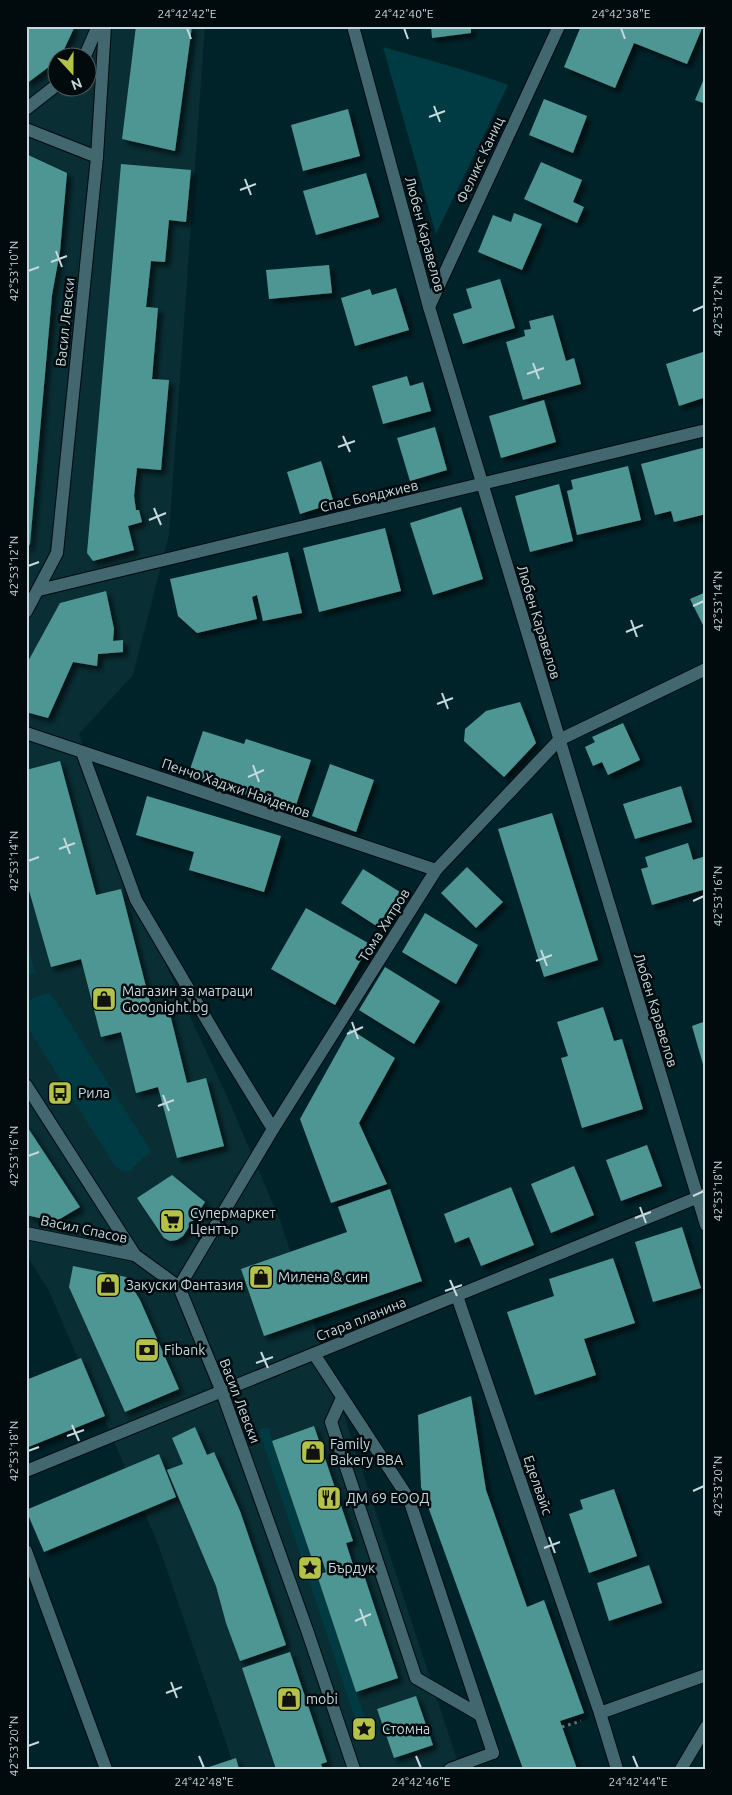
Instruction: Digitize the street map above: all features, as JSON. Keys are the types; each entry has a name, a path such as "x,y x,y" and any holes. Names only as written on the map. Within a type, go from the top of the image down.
{"street":[{"path":"88,48 98,26"},
{"name":"Васил Левски","path":"26,612 58,553 97,157 105,26"},
{"name":"Любен Каравелов","path":"353,26 429,307 559,740 702,1196 706,1224"},
{"name":"Феликс Каниц","path":"429,307 559,26"},
{"path":"26,109 48,92"},
{"path":"26,129 97,157"},
{"name":"Спас Бояджиев","path":"39,590 706,430"},
{"name":"Тома Хитров","path":"178,1287 436,870 559,740 706,669"},
{"name":"Пенчо Хаджи Найденов","path":"26,733 436,870"},
{"path":"82,752 136,900 226,1054 274,1129"},
{"path":"26,1084 135,1255 178,1287"},
{"name":"Стара планина","path":"26,1471 702,1196"},
{"name":"Васил Спасов","path":"26,1233 135,1255"},
{"name":"Васил Левски","path":"178,1287 222,1392 307,1630 354,1769"},
{"name":"Еделвайс","path":"457,1296 600,1713 617,1769"},
{"path":"314,1354 409,1499 493,1753 450,1769"},
{"path":"342,1398 331,1422 416,1678 480,1715"},
{"path":"26,1551 106,1769"},
{"path":"600,1713 706,1675"},
{"path":"681,1769 706,1727"}],"shaded area":[{"path":"26,26 205,26 169,535 133,675 79,734 136,900 226,1094 280,1220 460,1769 235,1769 158,1544 49,1291 26,1254"},
{"path":"383,47 508,85 436,234"},
{"path":"26,937 35,973 26,976"},
{"path":"44,994 50,994 56,1001 151,1151 130,1171 123,1171 115,1166 26,1025 26,1001"},
{"path":"268,1427 372,1739 363,1742 259,1430"}],"building":[{"path":"26,26 75,26 65,48 48,48 48,68 26,84"},
{"path":"136,26 192,26 175,151 122,139"},
{"path":"431,26 471,26 471,33 432,38"},
{"path":"581,26 703,26 687,64 634,43 615,88 564,67"},
{"path":"706,74 706,104 695,100"},
{"path":"544,99 587,116 573,153 529,135"},
{"path":"348,109 360,156 303,171 291,125"},
{"path":"26,154 67,173 60,251 52,295 30,544 26,551"},
{"path":"541,162 582,180 573,202 584,207 577,223 524,199"},
{"path":"121,164 191,170 186,222 169,220 165,262 151,261 146,307 158,308 152,379 169,380 161,470 137,468 134,496 136,510 139,510 142,522 128,526 134,550 93,561 87,553"},
{"path":"366,173 379,217 316,235 303,191"},
{"path":"514,213 542,224 522,270 478,252 493,215 511,222"},
{"path":"329,265 332,293 269,299 266,270"},
{"path":"500,279 515,328 463,344 453,314 472,308 466,289"},
{"path":"396,288 409,330 355,346 341,298 370,289 372,295"},
{"path":"553,315 566,361 574,358 581,384 523,400 506,342 525,336 524,330 531,329 529,321"},
{"path":"706,351 706,397 679,406 666,364"},
{"path":"407,376 410,386 423,382 431,411 383,424 372,386"},
{"path":"544,400 556,442 501,458 489,416"},
{"path":"435,427 447,470 410,481 397,438"},
{"path":"706,447 706,514 674,522 671,511 655,515 641,464"},
{"path":"321,461 334,503 300,514 287,472"},
{"path":"628,466 641,520 577,535 567,491 573,489 571,480"},
{"path":"559,484 573,541 530,552 515,496"},
{"path":"461,507 483,579 433,595 410,523"},
{"path":"385,528 401,591 319,612 303,548"},
{"path":"288,552 302,613 263,621 257,595 252,597 257,619 197,633 178,616 170,579"},
{"path":"106,591 114,629 113,641 123,640 123,652 98,654 97,666 73,662 48,718 26,712 26,665 60,603"},
{"path":"706,592 706,631 690,599"},
{"path":"520,702 536,743 504,777 464,741 465,729 486,711"},
{"path":"623,723 640,760 608,775 602,762 593,766 585,747 595,742 592,737"},
{"path":"203,731 244,744 246,739 311,760 294,811 188,775"},
{"path":"60,761 96,895 121,889 153,1014 169,1010 187,1083 206,1078 224,1146 177,1158 158,1087 136,1093 121,1032 101,1037 81,959 51,967 26,880 26,770"},
{"path":"330,764 374,780 356,832 312,816"},
{"path":"681,786 692,822 635,839 623,804"},
{"path":"147,796 281,836 264,892 189,870 194,852 136,835"},
{"path":"552,813 598,960 544,977 498,829"},
{"path":"688,843 693,860 706,856 706,889 652,905 641,869 648,867 645,857"},
{"path":"467,867 503,902 476,928 441,893"},
{"path":"363,869 400,892 378,927 341,903"},
{"path":"306,908 370,944 335,1005 271,969"},
{"path":"425,913 478,945 456,984 402,952"},
{"path":"385,967 440,1001 414,1044 359,1010"},
{"path":"603,1007 614,1041 622,1039 643,1109 582,1128 561,1058 568,1056 557,1022"},
{"path":"706,1021 706,1071 705,1071 692,1026"},
{"path":"350,1029 395,1058 359,1123 387,1184 331,1203 300,1119"},
{"path":"26,1125 80,1207 58,1220 53,1221 26,1215"},
{"path":"647,1145 662,1186 621,1201 606,1160"},
{"path":"574,1166 594,1215 551,1233 531,1184"},
{"path":"172,1175 205,1202 183,1236 177,1240 170,1241 164,1238 137,1198"},
{"path":"511,1187 534,1245 481,1266 469,1237 455,1243 444,1214"},
{"path":"390,1189 422,1281 264,1336 241,1269 347,1232 338,1207"},
{"path":"682,1227 701,1288 653,1302 635,1242"},
{"path":"613,1258 635,1323 584,1339 596,1375 535,1395 507,1312 554,1296 549,1279"},
{"path":"73,1266 126,1277 140,1300 179,1389 125,1412 69,1287"},
{"path":"81,1358 105,1416 26,1448 26,1380"},
{"path":"471,1396 486,1490 527,1607 544,1600 584,1713 560,1721 577,1769 523,1769 421,1487 418,1415"},
{"path":"314,1426 353,1541 346,1543 353,1565 360,1563 398,1678 356,1692 317,1575 326,1572 321,1556 312,1559 272,1441"},
{"path":"195,1427 207,1455 214,1452 240,1511 286,1645 240,1661 226,1623 216,1586 167,1470 183,1464 172,1438"},
{"path":"159,1454 176,1497 44,1552 26,1510"},
{"path":"614,1489 637,1556 589,1573 569,1514 583,1509 580,1500"},
{"path":"649,1565 662,1603 609,1621 597,1583"},
{"path":"290,1652 327,1762 321,1764 323,1769 276,1769 242,1668"},
{"path":"416,1696 433,1745 394,1758 377,1709"},
{"path":"236,1758 239,1769 206,1769 206,1768"}],"place":[{"name":"Магазин за матраци Goognight.bg","path":"104,999"},
{"name":"Рила","path":"60,1093"},
{"name":"Супермаркет Център","path":"172,1221"},
{"name":"Милена & син","path":"261,1277"},
{"name":"Закуски Фантазия","path":"108,1285"},
{"name":"Fibank","path":"147,1350"},
{"name":"Family Bakery BBA","path":"313,1452"},
{"name":"ДМ 69 ЕООД","path":"329,1498"},
{"name":"Бърдук","path":"310,1568"},
{"name":"mobi","path":"289,1699"},
{"name":"Стомна","path":"364,1729"}]}
